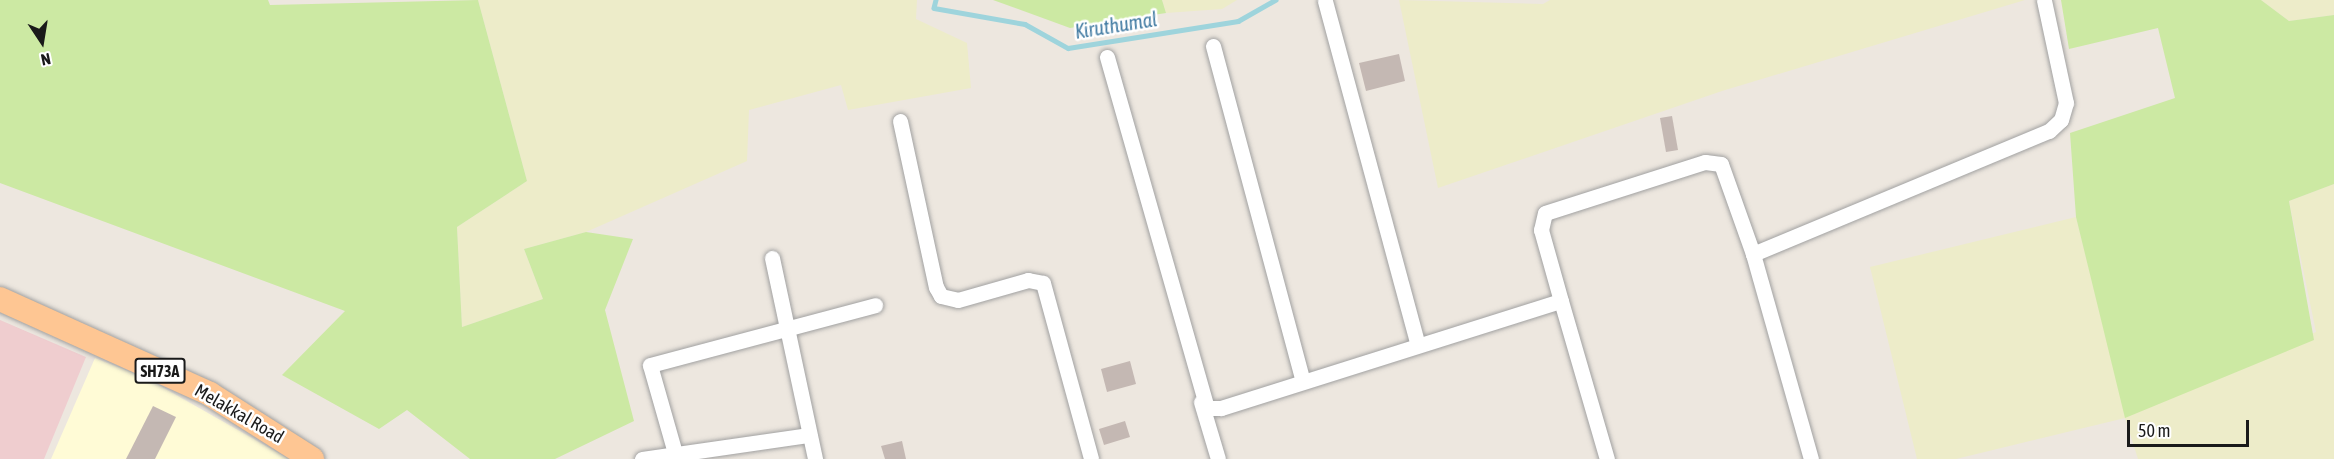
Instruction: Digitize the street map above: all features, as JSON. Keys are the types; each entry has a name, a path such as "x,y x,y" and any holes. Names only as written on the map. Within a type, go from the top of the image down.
{"main road":[{"name":"Melakkal Road","path":"0,299 210,394 312,459"}],"street":[{"path":"1753,254 2049,131 2061,120 2066,103 2044,0"},
{"path":"1325,1 1418,345"},
{"path":"1213,46 1303,381"},
{"path":"1107,57 1218,459"},
{"path":"900,121 936,287 941,296 958,300 1028,280 1043,283 1090,459"},
{"path":"1607,459 1541,230 1545,213 1705,162 1726,170 1753,254 1811,459"},
{"path":"772,258 815,459"},
{"path":"1201,402 1221,408 1561,301"},
{"path":"675,453 650,365 875,305"},
{"path":"642,459 809,435"}],"shaded area":[{"path":"0,320 86,357 44,459 0,459"},
{"path":"95,358 148,379 289,459 51,459"}],"green space":[{"path":"0,0 268,0 270,5 478,0 527,181 457,227 462,327 543,299 524,249 586,232 633,239 605,310 634,421 555,459 470,459 407,410 379,429 282,375 345,311 0,183"},
{"path":"478,0 917,0 916,19 967,43 971,88 848,110 841,85 749,110 747,161 586,232 524,249 543,299 462,327 457,227 527,181"},
{"path":"993,0 1162,0 1166,13 1070,28"},
{"path":"1162,0 1237,0 1222,9 1166,13"},
{"path":"1399,0 1543,4 1550,0 2025,0 1722,91 1438,188"},
{"path":"2061,0 2261,0 2289,21 2334,15 2334,184 2289,201 2314,340 2125,418 2076,217 2070,133 2175,98 2158,28 2069,49"},
{"path":"2261,0 2334,0 2334,15 2289,21"},
{"path":"2334,184 2334,459 2138,459 2125,418 1956,459 1917,459 1870,267 2076,217 2126,417 2316,332 2289,201"}],"building":[{"path":"1399,54 1405,81 1366,91 1359,63"},
{"path":"1672,116 1678,150 1666,152 1660,118"},
{"path":"1130,361 1136,384 1107,392 1101,369"},
{"path":"153,406 176,417 155,459 126,459"},
{"path":"1125,421 1130,437 1104,445 1099,429"},
{"path":"902,441 906,459 885,459 881,446"}],"waterway":[{"name":"Kiruthumal","path":"936,0 934,8 1025,24 1068,48 1238,21 1275,0"}]}
